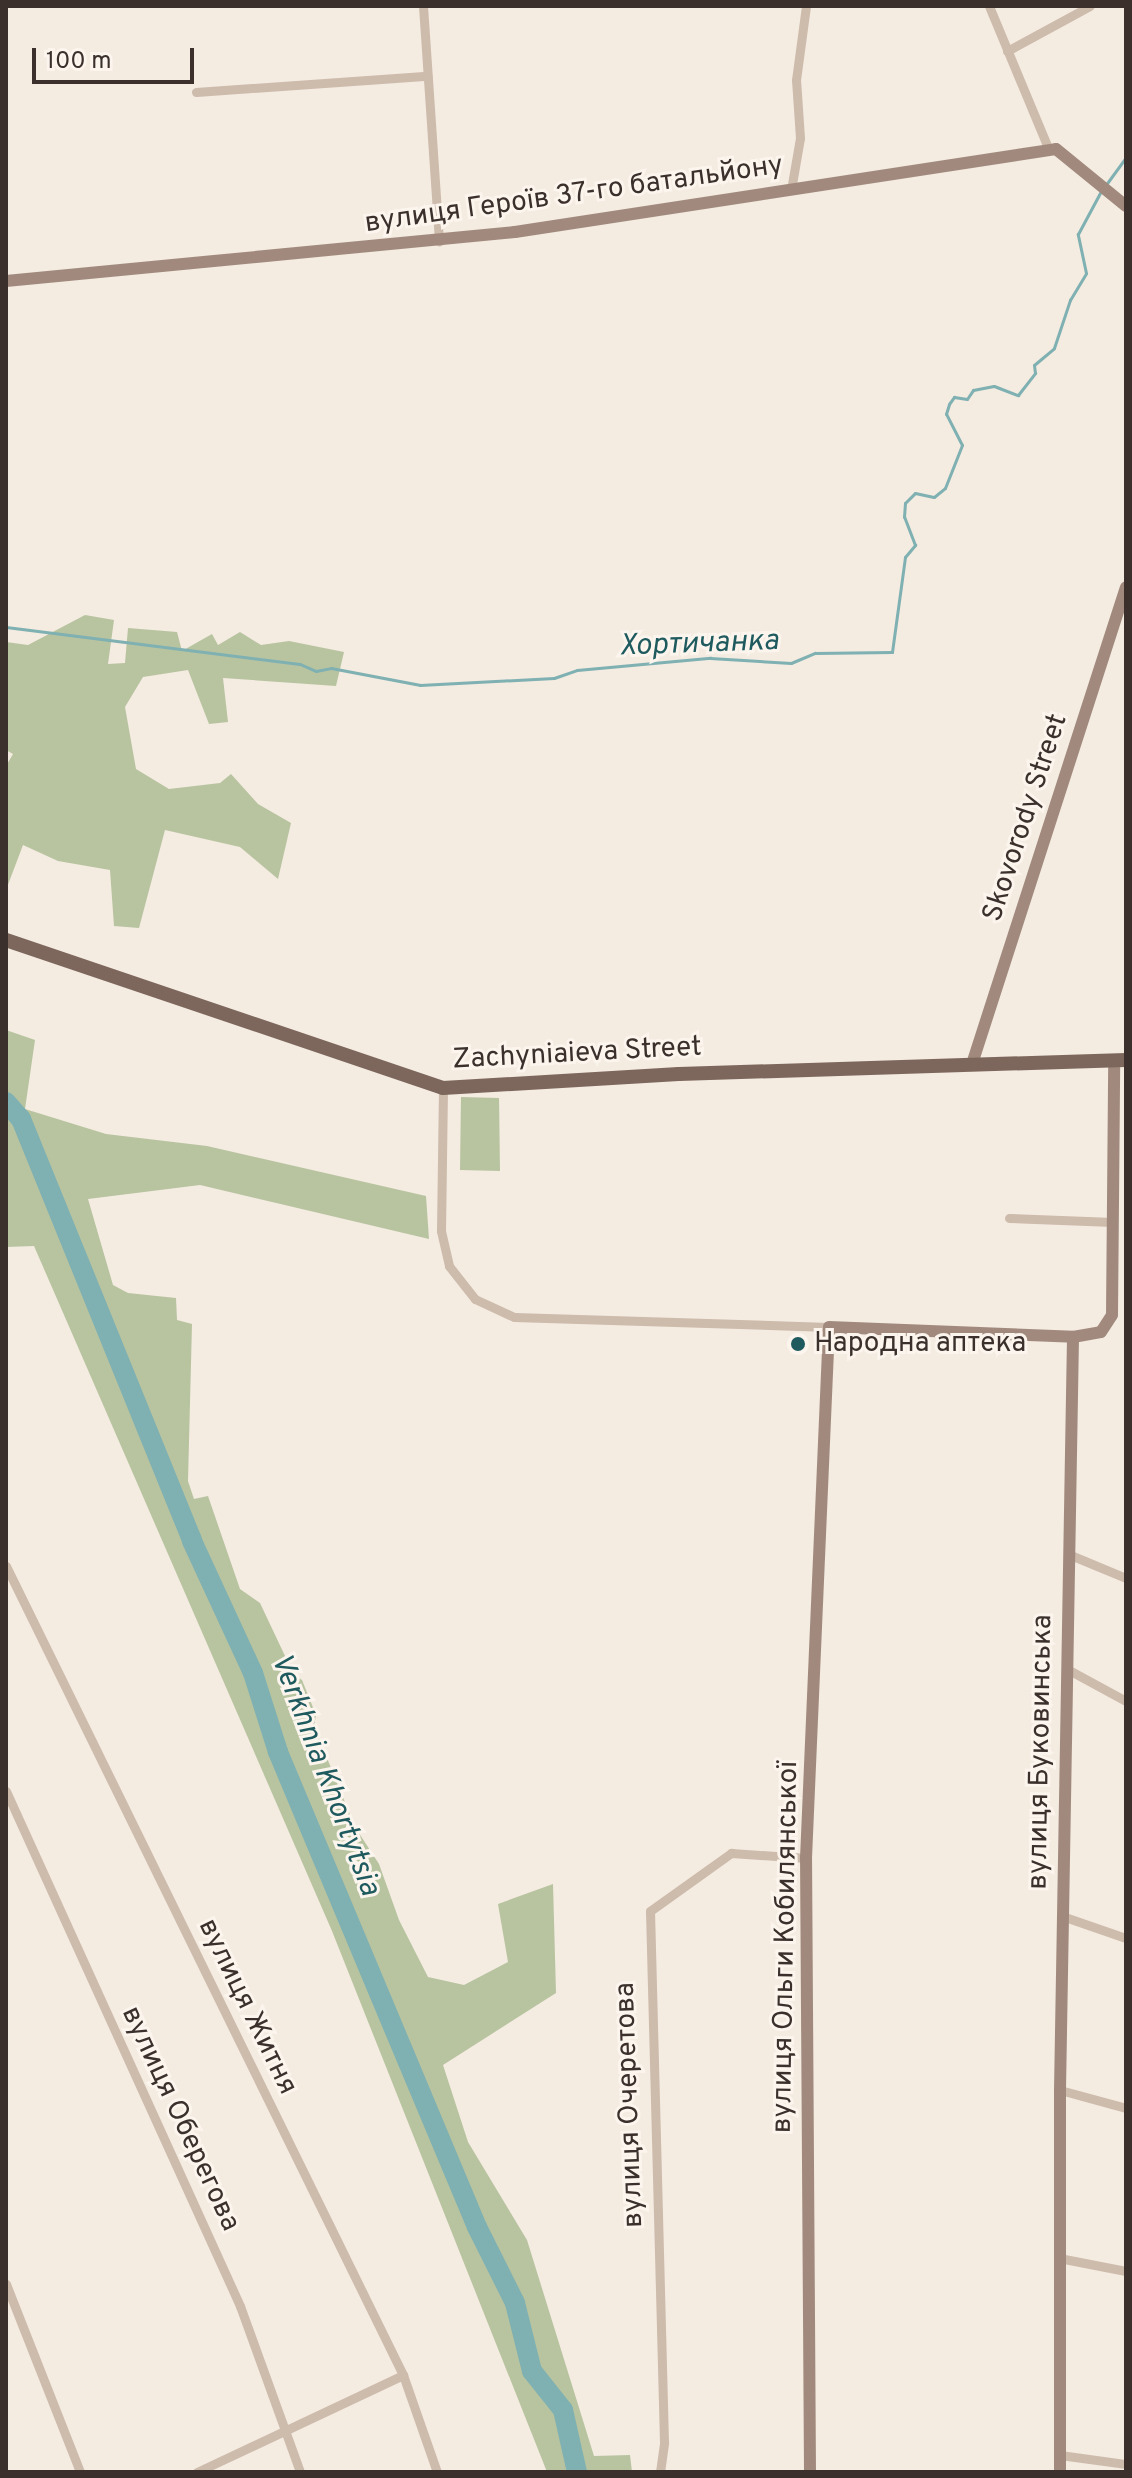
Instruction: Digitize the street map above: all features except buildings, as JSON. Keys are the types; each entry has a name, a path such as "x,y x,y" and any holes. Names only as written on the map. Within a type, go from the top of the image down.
{"main road":[{"name":"Zachyniaieva Street","path":"6,940 443,1088 972,1064 1120,1061"}],"street":[{"path":"423,6 439,241"},
{"path":"791,190 800,138 796,80 806,6"},
{"path":"989,6 1049,150 1063,151 1126,206"},
{"path":"1007,51 1090,6"},
{"path":"196,92 427,76"},
{"name":"вулиця Героїв 37-го батальйону","path":"6,281 439,241 1049,150"},
{"name":"Skovorody Street","path":"972,1064 1126,587"},
{"path":"443,1088 441,1231 449,1266 475,1299 514,1317 1073,1337 1093,1336 1107,1327 1119,1299 1113,1222 1120,1061"},
{"path":"1009,1218 1113,1222"},
{"name":"вулиця Ольги Кобилянської","path":"810,2472 806,1858 829,1327"},
{"name":"вулиця Буковинська","path":"1060,2472 1060,2090 1073,1337"},
{"path":"1068,1554 1126,1578"},
{"name":"вулиця Житня","path":"6,1566 403,2375 437,2472"},
{"path":"1067,1669 1126,1701"},
{"name":"вулиця Оберегова","path":"6,1791 228,2277 300,2472"},
{"name":"вулиця Очеретова","path":"660,2472 664,2442 650,1911 731,1853 806,1858"},
{"path":"1062,1916 1126,1938"},
{"path":"1060,2090 1126,2108"},
{"path":"1059,2258 1126,2271"},
{"path":"6,2284 80,2472"},
{"path":"197,2472 403,2375"},
{"path":"1060,2455 1126,2464"}],"green space":[{"path":"85,615 114,620 108,664 125,663 128,628 177,632 182,651 212,634 218,645 240,632 261,645 289,641 344,652 336,686 223,678 228,722 209,724 188,670 143,677 125,707 136,769 169,789 220,783 231,774 258,804 291,823 278,879 240,847 165,830 139,928 114,926 110,870 58,861 23,845 6,890 6,766 13,754 6,750 6,642 28,645"},
{"path":"6,1030 35,1040 25,1109 106,1134 207,1146 426,1196 429,1239 200,1185 88,1199 113,1285 128,1293 176,1298 177,1320 192,1324 188,1481 194,1499 208,1496 240,1589 260,1603 294,1675 302,1680 316,1715 314,1726 355,1827 379,1864 399,1920 428,1977 464,1985 508,1962 498,1904 553,1884 556,1993 443,2065 468,2142 527,2240 594,2456 630,2455 632,2472 547,2472 332,1931 34,1246 6,1247"},
{"path":"461,1097 499,1098 500,1171 460,1170"}],"waterway":[{"name":"Хортичанка","path":"1105,186 1126,157"},
{"name":"Хортичанка","path":"6,627 300,664 316,671 331,668 420,685 554,678 577,670 710,658 791,663 815,653 892,652 905,557 915,545 904,517 905,503 915,493 934,497 945,488 962,445 946,414 949,404 954,397 967,399 973,390 994,386 1018,395 1035,373 1034,365 1054,348 1070,300 1086,273 1078,234 1100,193"},
{"name":"Verkhnia Khortytsia","path":"6,1102 21,1119 192,1541 253,1673 278,1752 477,2227 515,2303 532,2371 563,2410 577,2472"}],"place":[{"name":"Народна аптека","path":"798,1344"}]}
